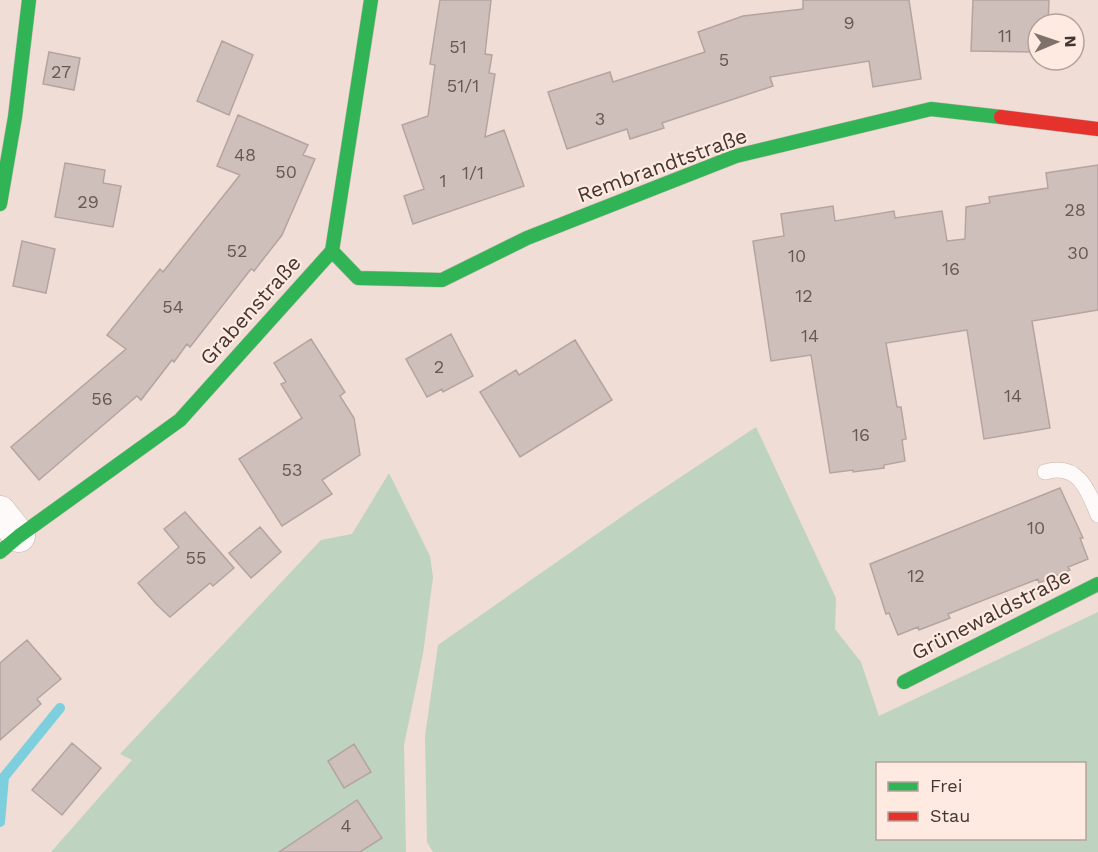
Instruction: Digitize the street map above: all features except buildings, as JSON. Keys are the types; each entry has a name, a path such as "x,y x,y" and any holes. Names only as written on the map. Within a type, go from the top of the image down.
{"street":[{"path":"0,204 15,117 29,0"},
{"name":"Grabenstraße","path":"10,544 180,420 332,250 371,0"},
{"name":"Rembrandtstraße","path":"332,250 358,278 442,280 527,238 735,156 931,109 1098,129"},
{"path":"0,512 10,544"},
{"name":"Grünewaldstraße","path":"904,682 1098,584"}],"lane":[{"path":"1045,472 1054,470 1069,472 1078,478 1088,492 1098,515"}],"green space":[{"path":"756,427 836,598 835,629 861,662 879,716 1098,612 1098,852 433,852 427,842 425,736 438,645 637,506"},
{"path":"389,473 430,556 433,577 423,654 404,745 406,852 51,852 132,760 120,754 321,540 352,534"}],"waterway":[{"path":"0,822 4,777 60,708"}],"traffic: fast":[{"path":"0,204 15,117 29,0"},
{"path":"0,552 180,420 332,251 371,0"},
{"path":"332,251 358,278 442,280 527,238 736,156 931,109 1001,117"},
{"path":"904,682 1098,584"}],"traffic: jam":[{"path":"1001,117 1098,129"}]}
